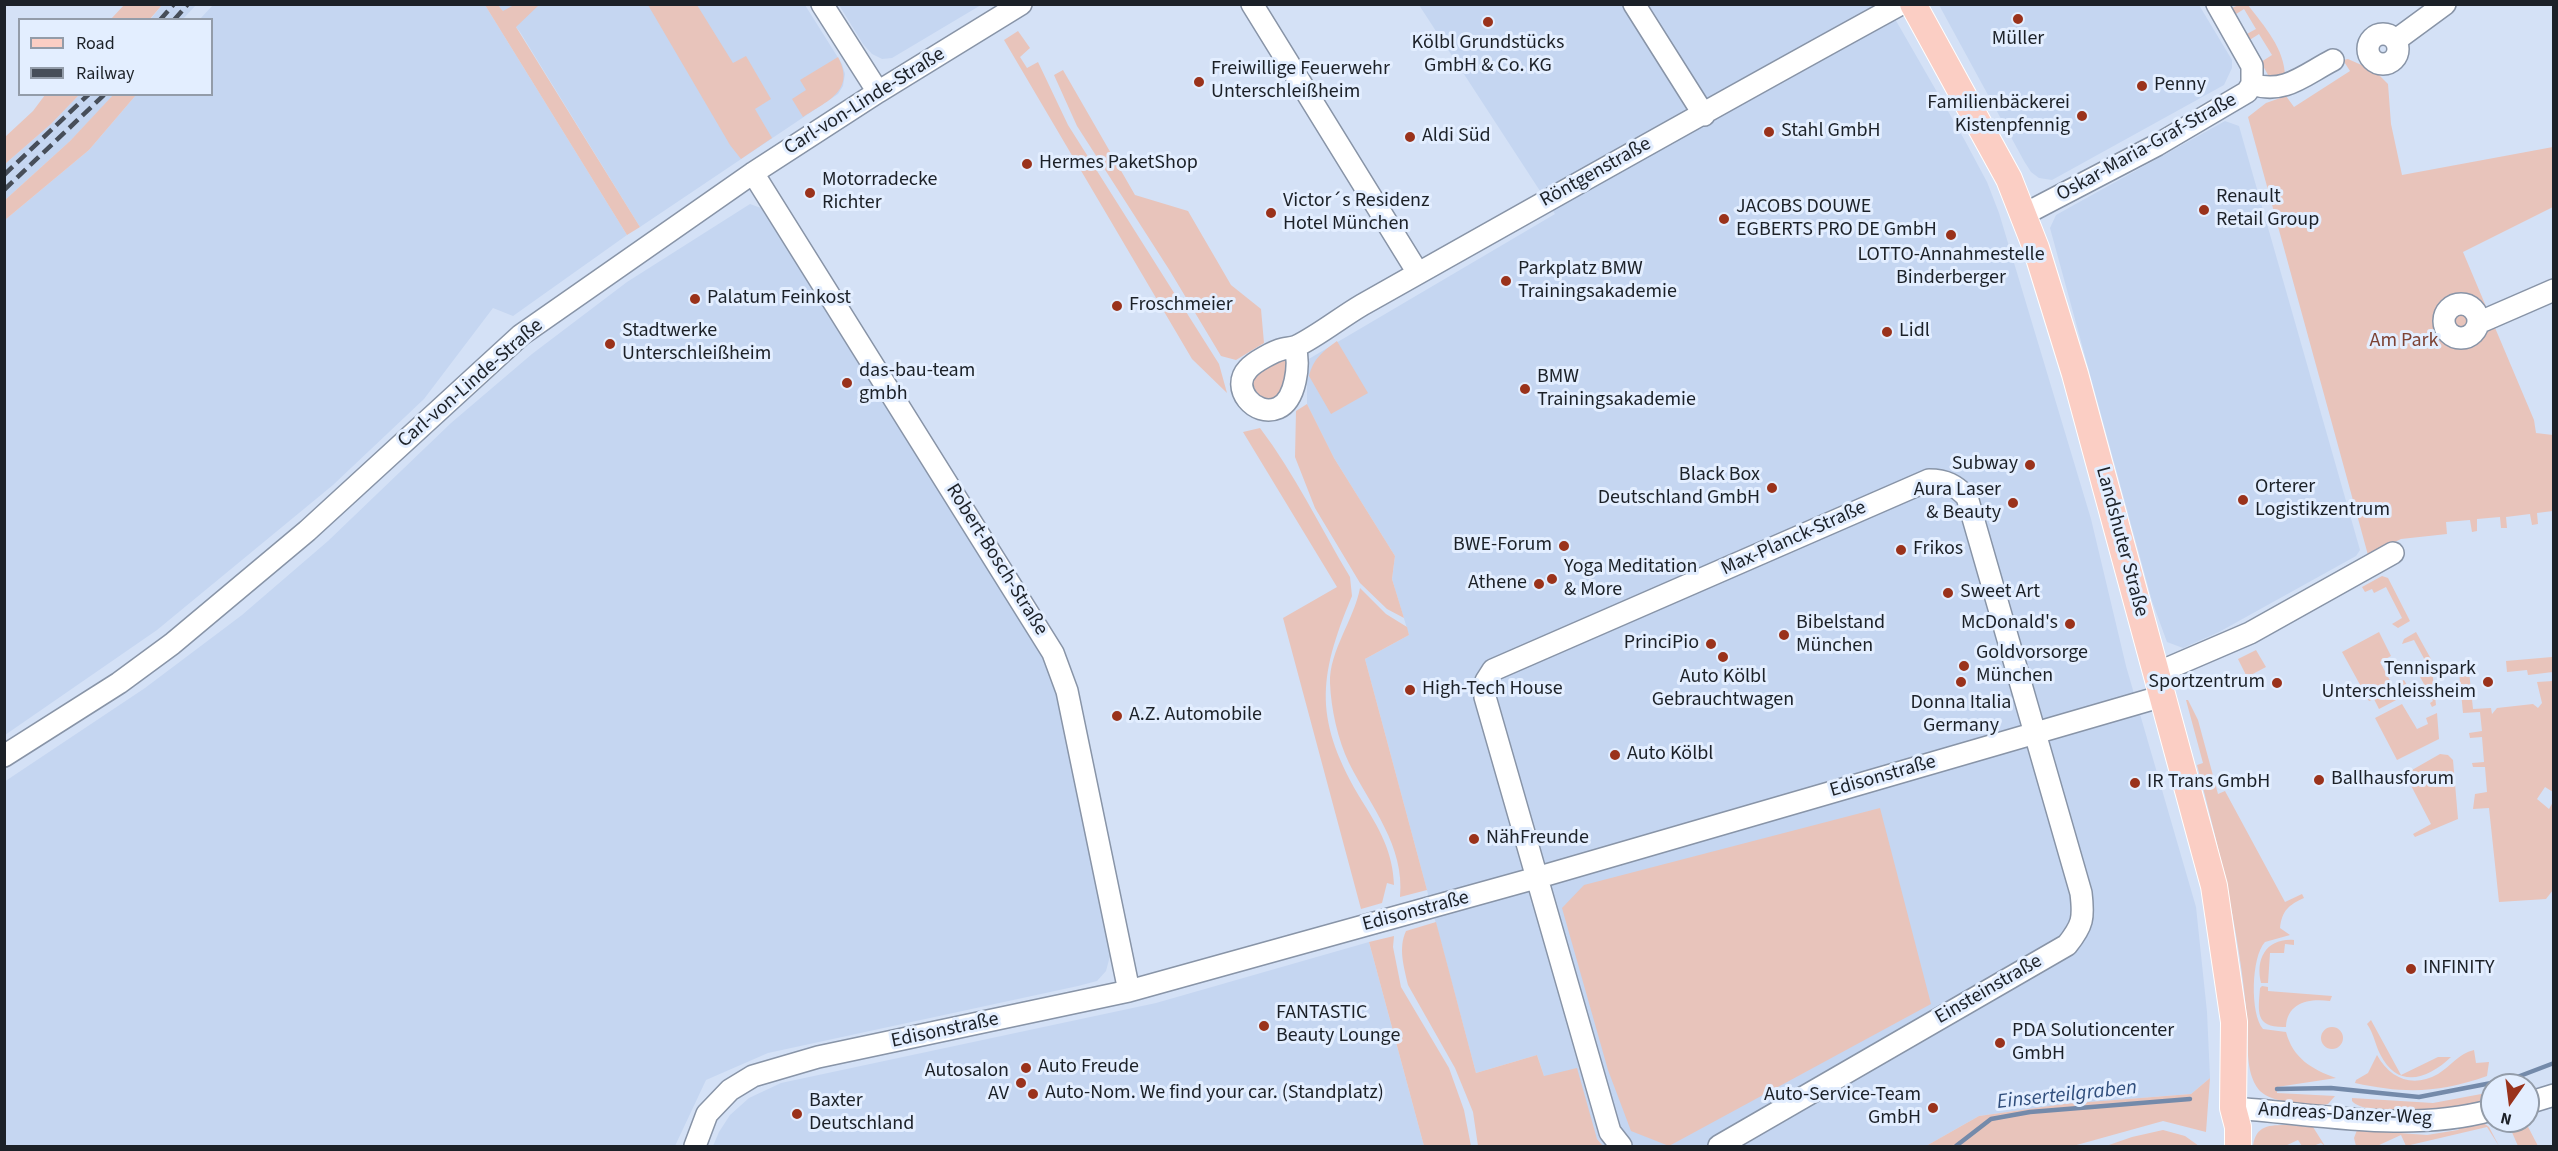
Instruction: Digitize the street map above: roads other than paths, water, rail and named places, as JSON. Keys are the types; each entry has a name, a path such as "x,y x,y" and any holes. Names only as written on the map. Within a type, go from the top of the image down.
{"main road":[{"name":"Landshuter Straße","path":"1913,4 1986,135 2023,215 2075,374 2203,840 2225,947 2234,1022 2233,1108 2238,1127 2238,1146"},
{"name":"Landshuter Straße","path":"2221,1146 2233,1108"}],"street":[{"path":"822,4 878,92"},
{"name":"Carl-von-Linde-Straße","path":"4,756 119,683 172,644 307,531 521,335 753,173 878,92 1021,4"},
{"path":"1252,4 1418,273"},
{"path":"1634,4 1704,115"},
{"name":"Röntgenstraße","path":"1295,347 1344,315 1418,273 1901,4"},
{"name":"Oskar-Maria-Graf-Straße","path":"2023,215 2234,102 2247,92 2252,84 2252,66 2217,4"},
{"path":"2396,40 2442,5"},
{"path":"2252,84 2266,89 2282,88 2333,60"},
{"name":"Robert-Bosch-Straße","path":"753,173 1053,653 1067,691 1129,991"},
{"path":"2478,323 2553,290"},
{"name":"Max-Planck-Straße","path":"1536,878 1485,697 1486,681 1494,670 1929,480 1942,480 1957,486 1966,497 2035,735"},
{"name":"Edisonstraße","path":"695,1146 706,1114 730,1090 753,1076 818,1057 1129,991 1536,878 2035,735 2160,685 2393,553"},
{"name":"Einsteinstraße","path":"1719,1146 2067,945 2081,927 2083,910 2081,893 2035,735"},
{"path":"1536,878 1610,1132 1622,1146"},
{"name":"Andreas-Danzer-Weg","path":"2233,1108 2405,1120 2444,1120 2480,1112"}],"waterway":[{"name":"Einserteilgraben","path":"2277,1089 2331,1088 2419,1097 2512,1079 2554,1063"},
{"name":"Einserteilgraben","path":"1956,1146 1991,1119 2030,1112 2190,1099"}],"railway":[{"path":"162,18 174,4"},
{"path":"176,18 188,4"},
{"path":"4,175 87,96"},
{"path":"4,190 103,96"}],"place":[{"name":"Müller","path":"2018,19"},
{"name":"Kölbl Grundstücks GmbH & Co. KG","path":"1488,22"},
{"name":"Freiwillige Feuerwehr Unterschleißheim","path":"1199,82"},
{"name":"Penny","path":"2142,86"},
{"name":"Familienbäckerei Kistenpfennig","path":"2082,116"},
{"name":"Stahl GmbH","path":"1769,132"},
{"name":"Aldi Süd","path":"1410,137"},
{"name":"Hermes PaketShop","path":"1027,164"},
{"name":"Motorradecke Richter","path":"810,193"},
{"name":"Renault Retail Group","path":"2204,210"},
{"name":"Victor´s Residenz Hotel München","path":"1271,213"},
{"name":"JACOBS DOUWE EGBERTS PRO DE GmbH","path":"1724,219"},
{"name":"LOTTO-Annahmestelle Binderberger","path":"1951,235"},
{"name":"Parkplatz BMW Trainingsakademie","path":"1506,281"},
{"name":"Palatum Feinkost","path":"695,299"},
{"name":"Froschmeier","path":"1117,306"},
{"name":"Lidl","path":"1887,332"},
{"name":"Stadtwerke Unterschleißheim","path":"610,344"},
{"name":"das-bau-team gmbh","path":"847,383"},
{"name":"BMW Trainingsakademie","path":"1525,389"},
{"name":"Subway","path":"2030,465"},
{"name":"Black Box Deutschland GmbH","path":"1772,488"},
{"name":"Orterer Logistikzentrum","path":"2243,500"},
{"name":"Aura Laser & Beauty","path":"2013,503"},
{"name":"BWE-Forum","path":"1564,546"},
{"name":"Frikos","path":"1901,550"},
{"name":"Yoga Meditation & More","path":"1552,579"},
{"name":"Athene","path":"1539,584"},
{"name":"Sweet Art","path":"1948,593"},
{"name":"McDonald's","path":"2070,624"},
{"name":"Bibelstand München","path":"1784,635"},
{"name":"PrinciPio","path":"1711,644"},
{"name":"Auto Kölbl Gebrauchtwagen","path":"1723,657"},
{"name":"Goldvorsorge München","path":"1964,666"},
{"name":"Donna Italia Germany","path":"1961,682"},
{"name":"Tennispark Unterschleissheim","path":"2488,682"},
{"name":"Sportzentrum","path":"2277,683"},
{"name":"High-Tech House","path":"1410,690"},
{"name":"A.Z. Automobile","path":"1117,716"},
{"name":"Auto Kölbl","path":"1615,755"},
{"name":"Ballhausforum","path":"2319,780"},
{"name":"IR Trans GmbH","path":"2135,783"},
{"name":"NähFreunde","path":"1474,839"},
{"name":"INFINITY","path":"2411,969"},
{"name":"FANTASTIC Beauty Lounge","path":"1264,1026"},
{"name":"PDA Solutioncenter GmbH","path":"2000,1043"},
{"name":"Auto Freude","path":"1026,1068"},
{"name":"Autosalon AV","path":"1021,1083"},
{"name":"Auto-Nom. We find your car. (Standplatz)","path":"1033,1094"},
{"name":"Auto-Service-Team GmbH","path":"1933,1108"},
{"name":"Baxter Deutschland","path":"797,1114"}],"park label":[{"name":"Am Park","path":"2404,342"}]}
